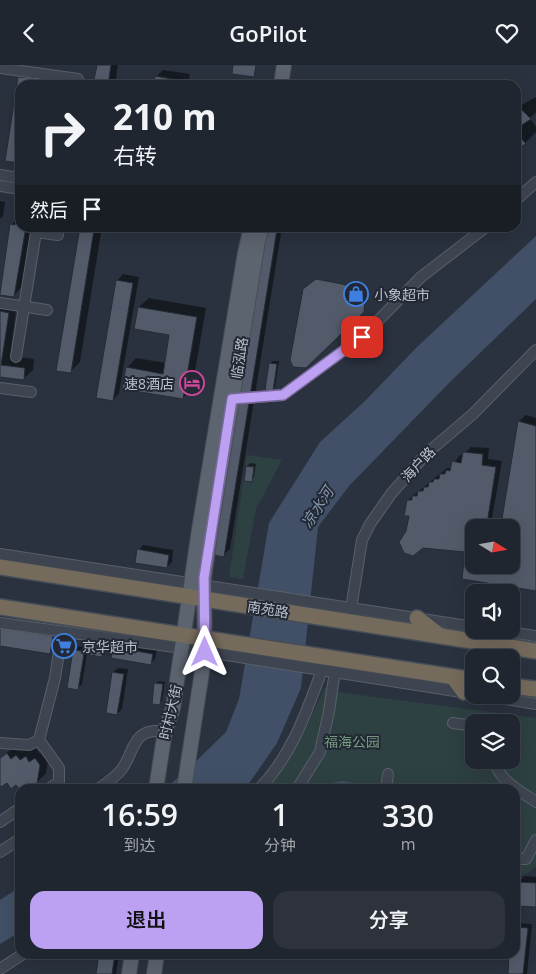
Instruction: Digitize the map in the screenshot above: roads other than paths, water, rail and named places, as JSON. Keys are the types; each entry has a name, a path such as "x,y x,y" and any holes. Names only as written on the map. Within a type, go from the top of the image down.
{"highway":[{"name":"南苑路","path":"0,567 198,591 320,611 365,625 536,651"},
{"path":"0,607 184,642 311,662 413,671 465,679"},
{"path":"365,625 377,612"},
{"path":"417,618 441,636"},
{"path":"399,682 413,671"},
{"path":"453,677 465,689"},
{"path":"520,686 536,689"}],"main road":[{"path":"282,80 284,65"},
{"path":"290,80 292,65"},
{"name":"临泓路","path":"184,642 198,591 245,253 250,232"},
{"name":"临泓路","path":"204,645 198,591 204,578 261,232"},
{"name":"时村大街","path":"157,784 165,731 172,708 184,642"},
{"name":"时村大街","path":"185,784 204,645"},
{"path":"129,974 131,959"},
{"path":"154,974 157,959"}],"street":[{"path":"0,68 78,79"},
{"path":"0,175 15,177"},
{"path":"521,195 536,181"},
{"path":"0,186 15,188"},
{"path":"16,357 36,232 58,235"},
{"path":"232,399 283,395 362,337 422,277 480,232"},
{"path":"0,303 47,310"},
{"name":"海户路","path":"352,609 362,540 370,524 391,494 426,454 473,414 536,350"},
{"path":"0,388 31,393"},
{"path":"0,553 198,591"},
{"path":"320,611 352,609 465,626"},
{"path":"0,623 62,632 184,642"},
{"path":"0,743 29,745 39,740 55,678 62,632"},
{"path":"520,634 536,636"},
{"path":"311,662 322,670 465,692"},
{"path":"264,784 290,748 322,670"},
{"path":"300,784 320,752 335,671"},
{"path":"520,701 536,703"},
{"path":"453,723 465,725"},
{"path":"105,784 121,770 140,735 155,730 165,731"},
{"path":"39,740 60,768 59,782 56,784"},
{"path":"496,769 501,776 512,784"},
{"path":"387,784 388,774"},
{"path":"520,790 536,802"},
{"path":"0,822 15,812"},
{"path":"520,859 526,859 536,840"},
{"path":"1,850 15,842"},
{"path":"0,969 15,959"}],"water":[{"name":"凉水河","path":"536,236 536,299 450,382 349,486 318,527 301,688 277,743 248,784 170,784 226,732 239,699 269,523 320,442 365,401 417,347"},
{"path":"342,781 356,784 327,784"},
{"path":"15,890 15,935 0,944 0,900"}],"place":[{"name":"小象超市","path":"356,294"},
{"name":"速8酒店","path":"192,383"},
{"name":"京华超市","path":"64,646"}],"park label":[{"name":"福海公园","path":"352,741"}]}
